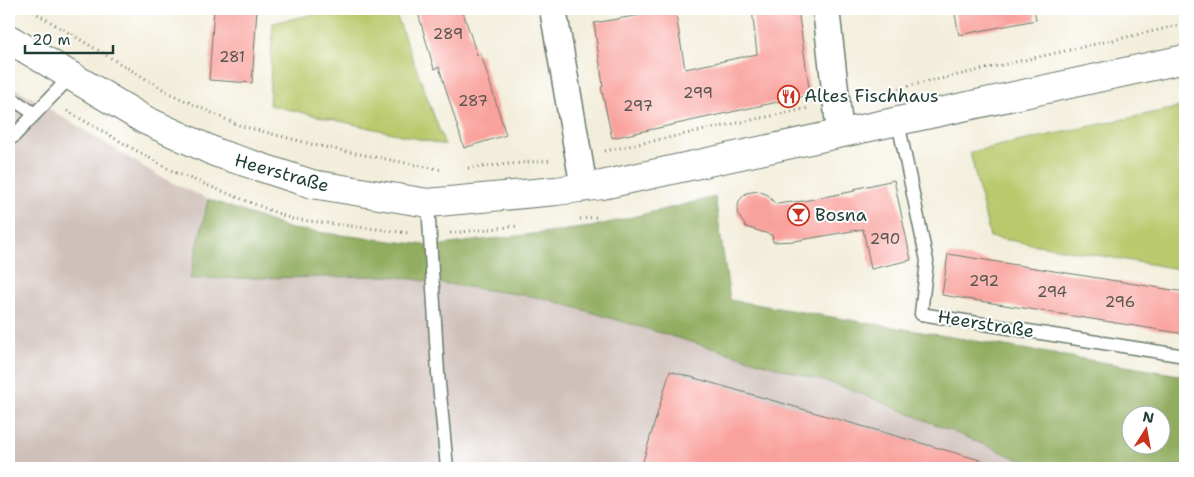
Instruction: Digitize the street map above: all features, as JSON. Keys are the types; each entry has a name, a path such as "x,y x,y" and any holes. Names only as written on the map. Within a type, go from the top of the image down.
{"street":[{"path":"553,9 584,188"},
{"path":"826,9 840,134"},
{"name":"Heerstraße","path":"9,39 145,120 217,153 312,184 428,203 584,188 898,122 1185,58"}],"lane":[{"path":"9,135 13,138 70,76"},
{"path":"14,100 35,114"},
{"name":"Heerstraße","path":"898,122 927,260 921,314 1185,356"},
{"path":"428,203 438,373 447,468"}],"path":[{"path":"29,9 170,94 238,124 319,146 439,171 449,170"},
{"path":"467,168 579,157 837,102 1185,24"}],"shaded area":[{"path":"9,84 162,178 208,199 191,279 391,276 543,298 850,389 1040,468 9,468"}],"green space":[{"path":"339,9 394,9 445,145 269,105 273,23"},
{"path":"1185,106 1185,270 990,237 970,152"},
{"path":"715,197 730,300 1185,376 1185,468 1040,468 850,389 543,298 391,276 190,279 208,199 291,229 433,246 591,227"}],"building":[{"path":"214,9 257,9 252,83 209,80"},
{"path":"417,9 462,9 477,55 481,54 506,135 464,148 439,67 434,69"},
{"path":"675,9 685,69 757,54 752,9 798,9 810,95 612,138 601,87 603,86 594,23"},
{"path":"954,9 1034,9 1036,20 959,35"},
{"path":"894,180 911,260 871,269 863,229 795,241 773,242 772,235 746,227 737,213 739,201 746,193 758,191 768,195 775,204 803,201 855,191 854,189"},
{"path":"948,254 1185,292 1185,334 942,295"},
{"path":"670,371 987,462 986,468 641,468"}],"place":[{"name":"Altes Fischhaus","path":"788,96"},
{"name":"Bosna","path":"799,215"}]}
